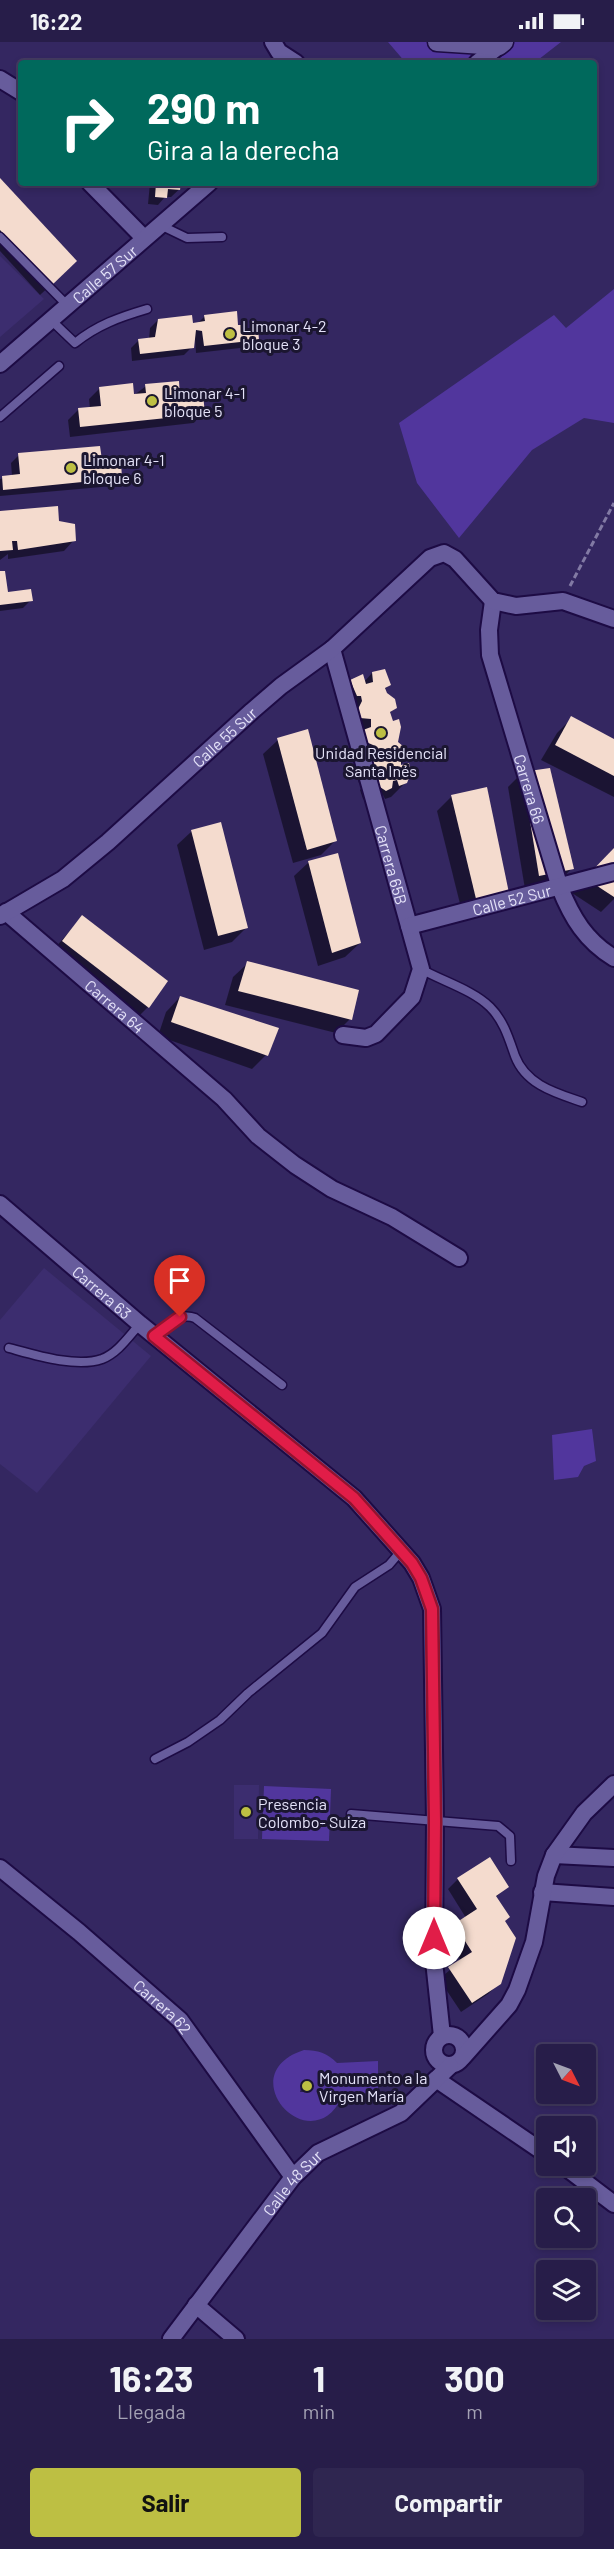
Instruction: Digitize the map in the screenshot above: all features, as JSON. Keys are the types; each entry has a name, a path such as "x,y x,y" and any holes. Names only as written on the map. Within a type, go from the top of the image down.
{"street":[{"path":"273,42 279,52 291,60"},
{"path":"437,42 502,44"},
{"path":"481,60 502,44"},
{"path":"0,79 18,91"},
{"path":"93,186 144,238"},
{"name":"Calle 57 Sur","path":"0,364 204,186"},
{"name":"Calle 55 Sur","path":"3,914 63,879 108,842 252,711 332,649 430,558 444,553 455,559 493,601"},
{"path":"493,601 516,606 563,601 614,619"},
{"name":"Carrera 66","path":"493,601 489,630 490,655 560,888 571,915 587,938 614,958"},
{"name":"Carrera 65B","path":"332,649 421,969"},
{"name":"Calle 52 Sur","path":"409,926 614,872"},
{"name":"Carrera 64","path":"3,914 224,1100 258,1136 295,1165 332,1189 392,1217 459,1258"},
{"path":"343,1035 366,1038 376,1034 412,997 421,969"},
{"name":"Carrera 63","path":"0,1204 154,1336 354,1498 401,1551 421,1578 432,1609 434,1961 442,2036"},
{"name":"Calle 48 Sur","path":"171,2339 293,2178 318,2153 401,2113 456,2062 509,2004 517,1989 534,1942 542,1892 554,1855 584,1813 614,1784"},
{"path":"554,1855 614,1858"},
{"name":"Carrera 62","path":"0,1868 79,1932 180,2020 293,2178"},
{"path":"542,1892 614,1897"},
{"path":"450,2034 463,2042 465,2050 456,2062 439,2063 434,2054 435,2043 442,2036 450,2034"},
{"path":"436,2079 536,2147"},
{"path":"577,2176 614,2204"},
{"path":"196,2305 236,2339"}],"lane":[{"path":"159,225 188,238 222,237"},
{"path":"0,237 68,306"},
{"path":"52,321 75,343 109,321 147,309"},
{"path":"1,414 59,366"},
{"path":"421,969 488,1005 499,1017 525,1073 538,1084 582,1102"},
{"path":"154,1336 180,1317 195,1318 282,1385"},
{"path":"9,1348 48,1358 84,1361 103,1359 118,1348 140,1324"},
{"path":"155,1759 189,1742 220,1720 248,1693 322,1632 355,1587 389,1565 401,1551"},
{"path":"351,1814 498,1826 510,1836 511,1861"}],"path":[{"path":"563,601 614,503"}],"shaded area":[{"path":"388,42 561,42 538,60 403,60"},
{"path":"0,256 44,299 0,337"},
{"path":"614,289 614,423 584,418 532,450 459,538 417,483 399,423 554,315 566,328"},
{"path":"44,1268 151,1356 37,1493 0,1464 0,1320"},
{"path":"592,1429 596,1461 584,1466 578,1477 554,1480 552,1435"},
{"name":"Presencia Colombo- Suiza","path":"234,1785 259,1785 258,1839 234,1839"},
{"path":"264,1786 331,1789 329,1841 262,1839"},
{"path":"304,2050 322,2053 337,2063 378,2061 378,2091 342,2097 328,2115 312,2121 297,2117 283,2107 275,2093 274,2077 283,2062"}],"building":[{"path":"0,178 77,261 51,286 0,230"},
{"path":"156,186 181,186 180,190 168,189 167,198 155,197"},
{"name":"Limonar 4-2 bloque 3","path":"237,311 238,325 244,325 245,329 258,328 259,340 204,346 202,331 196,330 194,348 140,354 138,339 155,337 158,319 192,315 193,323 205,321 204,315"},
{"name":"Limonar 4-1 bloque 5","path":"179,381 180,397 203,394 205,414 80,427 78,408 101,406 99,387 133,383 134,394 146,393 145,384"},
{"name":"Limonar 4-1 bloque 6","path":"100,446 102,460 108,460 108,463 121,462 122,478 3,490 2,476 20,474 18,453"},
{"path":"58,506 59,521 75,524 76,541 18,550 17,541 12,541 13,550 0,551 0,511"},
{"path":"0,571 5,571 8,592 31,589 33,601 0,605"},
{"name":"Unidad Residencial Santa Inés","path":"385,669 391,685 385,688 387,693 395,699 397,708 390,712 393,721 399,719 401,727 398,742 404,747 408,759 401,761 401,765 409,763 411,773 407,783 399,786 397,780 393,781 392,788 386,791 377,785 374,774 381,771 379,767 373,770 370,763 375,752 373,745 366,742 363,730 371,727 371,719 360,718 357,711 362,701 361,696 357,696 350,680 363,674 366,684 373,682 372,672"},
{"path":"571,716 614,739 614,776 555,745"},
{"path":"308,729 337,841 307,850 277,738"},
{"path":"550,768 574,869 539,876 522,772"},
{"path":"487,787 509,893 477,903 451,795"},
{"path":"221,822 248,928 218,936 191,830"},
{"path":"614,848 614,897 585,878"},
{"path":"338,853 361,943 332,953 308,861"},
{"path":"82,915 168,981 149,1008 62,941"},
{"path":"247,961 359,990 352,1020 238,991"},
{"path":"180,996 279,1028 268,1056 171,1022"},
{"path":"490,1857 509,1887 496,1896 510,1917 505,1921 516,1938 501,1984 472,2003 448,1967 472,1952 454,1924 477,1909 457,1878"},
{"name":"Monumento a la Virgen María","path":"302,2082 312,2082 312,2091 302,2091"}],"place":[{"name":"Limonar 4-2 bloque 3","path":"230,334"},
{"name":"Limonar 4-1 bloque 5","path":"152,401"},
{"name":"Limonar 4-1 bloque 6","path":"71,468"},
{"name":"Unidad Residencial Santa Inés","path":"381,733"},
{"name":"Presencia Colombo- Suiza","path":"246,1812"},
{"name":"Monumento a la Virgen María","path":"307,2086"}],"route":[{"path":"180,1317 154,1336 354,1498 412,1563 421,1578 432,1609 434,1938"}]}
